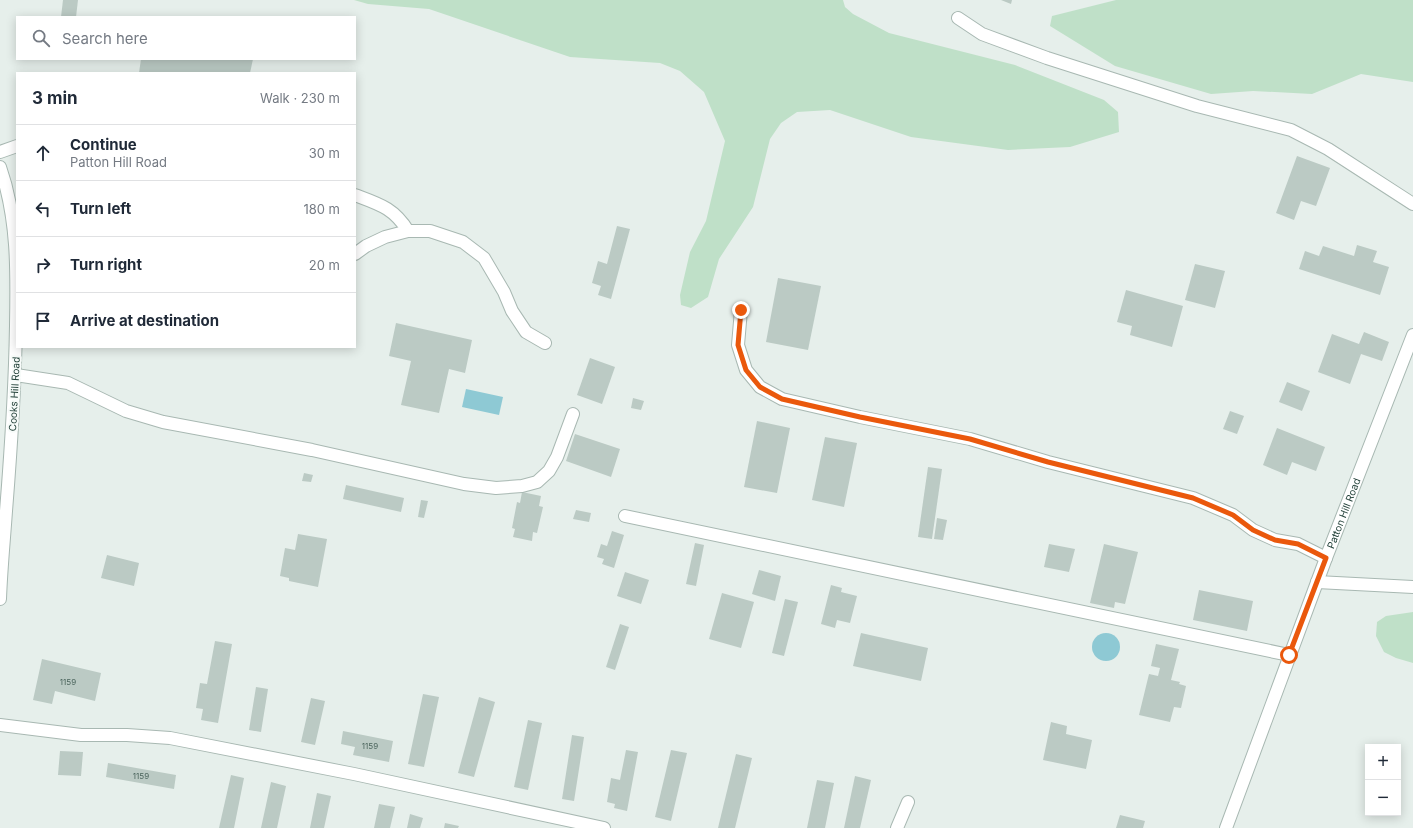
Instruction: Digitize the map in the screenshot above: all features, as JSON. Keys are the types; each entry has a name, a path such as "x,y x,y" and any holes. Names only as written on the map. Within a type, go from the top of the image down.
{"street":[{"path":"958,18 982,34 1047,58 1197,106 1291,130 1328,149 1413,204"},
{"path":"0,152 16,146"},
{"name":"Cooks Hill Road","path":"0,167 12,211 16,242"},
{"path":"356,195 385,206 401,219 408,231"},
{"path":"356,253 366,246 385,237 408,231 430,232 463,242 484,258 504,292 512,311 526,332 545,343"},
{"path":"741,310 738,345 746,370 760,387 782,399 860,417 970,439 1048,462 1193,498 1233,515 1253,530 1275,540 1298,544 1326,558"},
{"name":"Patton Hill Road","path":"1226,828 1289,655 1413,335"},
{"name":"Cooks Hill Road","path":"0,599 16,375 16,348"},
{"path":"16,375 68,382 126,411 163,422 312,450 464,484 496,488 522,486 537,482 549,471 557,457 573,414"},
{"path":"625,516 1289,655"},
{"path":"1317,582 1413,587"},
{"path":"0,725 81,735 127,734 170,738 354,774 604,828"},
{"path":"897,828 908,802"}],"green space":[{"path":"354,0 843,0 845,7 853,14 889,33 1015,65 1104,100 1118,112 1119,132 1070,147 1008,150 911,137 830,110 797,112 781,123 770,139 753,207 719,259 708,297 691,308 681,305 680,295 690,252 706,221 725,141 704,92 680,71 660,63 570,57 429,9 368,4"},
{"path":"1116,0 1413,0 1413,82 1361,74 1312,94 1253,91 1211,94 1115,66 1050,26 1052,16"},
{"path":"1413,612 1413,663 1396,658 1384,652 1376,636 1377,622 1386,616"}],"water":[{"path":"466,389 503,397 499,415 462,407"},
{"path":"1106,633 1116,637 1120,647 1116,657 1106,661 1096,657 1092,647 1096,637"}],"building":[{"path":"63,0 78,0 76,16 61,16"},
{"path":"1001,0 1012,0 1011,4"},
{"path":"141,60 253,60 250,72 139,72"},
{"path":"1297,156 1330,168 1316,206 1301,201 1294,220 1276,213"},
{"path":"617,226 630,229 611,299 598,295 601,286 592,283 598,261 607,264"},
{"path":"1357,245 1377,251 1373,262 1389,267 1380,295 1299,269 1305,251 1319,256 1323,246 1354,256"},
{"path":"1195,264 1225,271 1215,308 1185,300"},
{"path":"778,278 821,286 808,350 766,342"},
{"path":"1126,290 1183,306 1172,347 1130,335 1132,326 1117,322"},
{"path":"396,323 472,340 465,373 449,369 439,413 401,405 411,361 389,356"},
{"path":"1364,332 1389,342 1382,361 1361,354 1350,384 1318,372 1332,334 1359,344"},
{"path":"590,358 615,367 602,404 577,395"},
{"path":"1287,382 1310,391 1302,411 1279,402"},
{"path":"633,398 644,401 641,410 631,408"},
{"path":"1230,411 1244,416 1237,434 1223,429"},
{"path":"757,421 790,428 777,493 744,487"},
{"path":"1277,428 1325,447 1316,471 1292,462 1287,475 1263,465"},
{"path":"575,434 620,449 611,477 566,461"},
{"path":"825,437 857,443 844,507 812,500"},
{"path":"928,467 942,469 932,539 918,537"},
{"path":"304,473 313,475 311,482 302,481"},
{"path":"346,485 404,498 401,512 343,499"},
{"path":"522,492 541,496 539,506 543,507 537,533 533,532 532,541 513,537 515,529 512,528 517,502 520,503"},
{"path":"421,500 428,501 424,518 418,517"},
{"path":"576,510 591,513 589,522 573,519"},
{"path":"937,518 947,520 943,540 934,539"},
{"path":"612,531 624,535 614,568 602,564 604,559 597,557 601,544 607,546"},
{"path":"298,534 327,539 318,587 289,581 289,578 280,576 285,548 295,550"},
{"path":"695,543 704,545 696,586 686,584"},
{"path":"1049,544 1075,549 1069,572 1044,567"},
{"path":"1104,544 1138,552 1125,604 1115,602 1114,608 1090,603"},
{"path":"107,555 139,563 134,586 101,578"},
{"path":"759,570 781,576 775,601 752,594"},
{"path":"625,572 649,580 641,604 617,596"},
{"path":"831,585 842,588 841,592 857,596 850,623 837,620 835,628 821,624"},
{"path":"1199,590 1253,601 1247,631 1193,620"},
{"path":"722,593 754,602 741,648 709,639"},
{"path":"785,599 798,602 784,656 772,653"},
{"path":"620,624 629,627 615,670 606,667"},
{"path":"861,633 928,648 921,681 853,666"},
{"path":"215,641 232,644 218,723 201,720 203,709 196,708 200,683 207,684"},
{"path":"1156,644 1179,649 1171,680 1180,682 1179,684 1186,686 1181,708 1174,707 1170,722 1139,715 1149,674 1158,676 1160,668 1151,666"},
{"path":"42,659 101,673 95,701 55,691 52,704 33,700"},
{"path":"256,687 268,689 261,732 249,730"},
{"path":"423,694 439,697 424,767 408,764"},
{"path":"479,697 495,702 474,777 458,773"},
{"path":"311,698 325,701 315,745 301,742"},
{"path":"528,720 542,723 528,790 514,787"},
{"path":"1051,722 1067,726 1066,734 1092,740 1086,769 1043,760"},
{"path":"343,731 393,741 389,762 353,755 355,747 341,744"},
{"path":"572,735 584,737 574,801 562,799"},
{"path":"626,750 638,752 627,811 614,808 615,804 607,802 611,778 620,780"},
{"path":"671,750 687,753 671,821 655,817"},
{"path":"60,751 83,752 81,776 58,775"},
{"path":"736,754 752,758 735,828 718,828"},
{"path":"108,763 176,775 174,789 106,777"},
{"path":"231,775 244,778 234,828 219,828"},
{"path":"855,776 871,780 860,828 844,828"},
{"path":"817,780 834,783 825,828 807,828"},
{"path":"271,782 286,786 277,828 261,828"},
{"path":"317,793 331,796 324,828 310,828"},
{"path":"379,804 395,807 390,828 374,828"},
{"path":"410,814 423,818 420,828 407,828"},
{"path":"1120,815 1145,821 1143,828 1116,828"},
{"path":"445,823 459,826 458,828 444,828"}],"route":[{"path":"741,310 738,345 746,370 760,387 782,399 860,417 970,439 1048,462 1193,498 1233,515 1253,530 1275,540 1298,544 1326,558 1289,655"}]}
